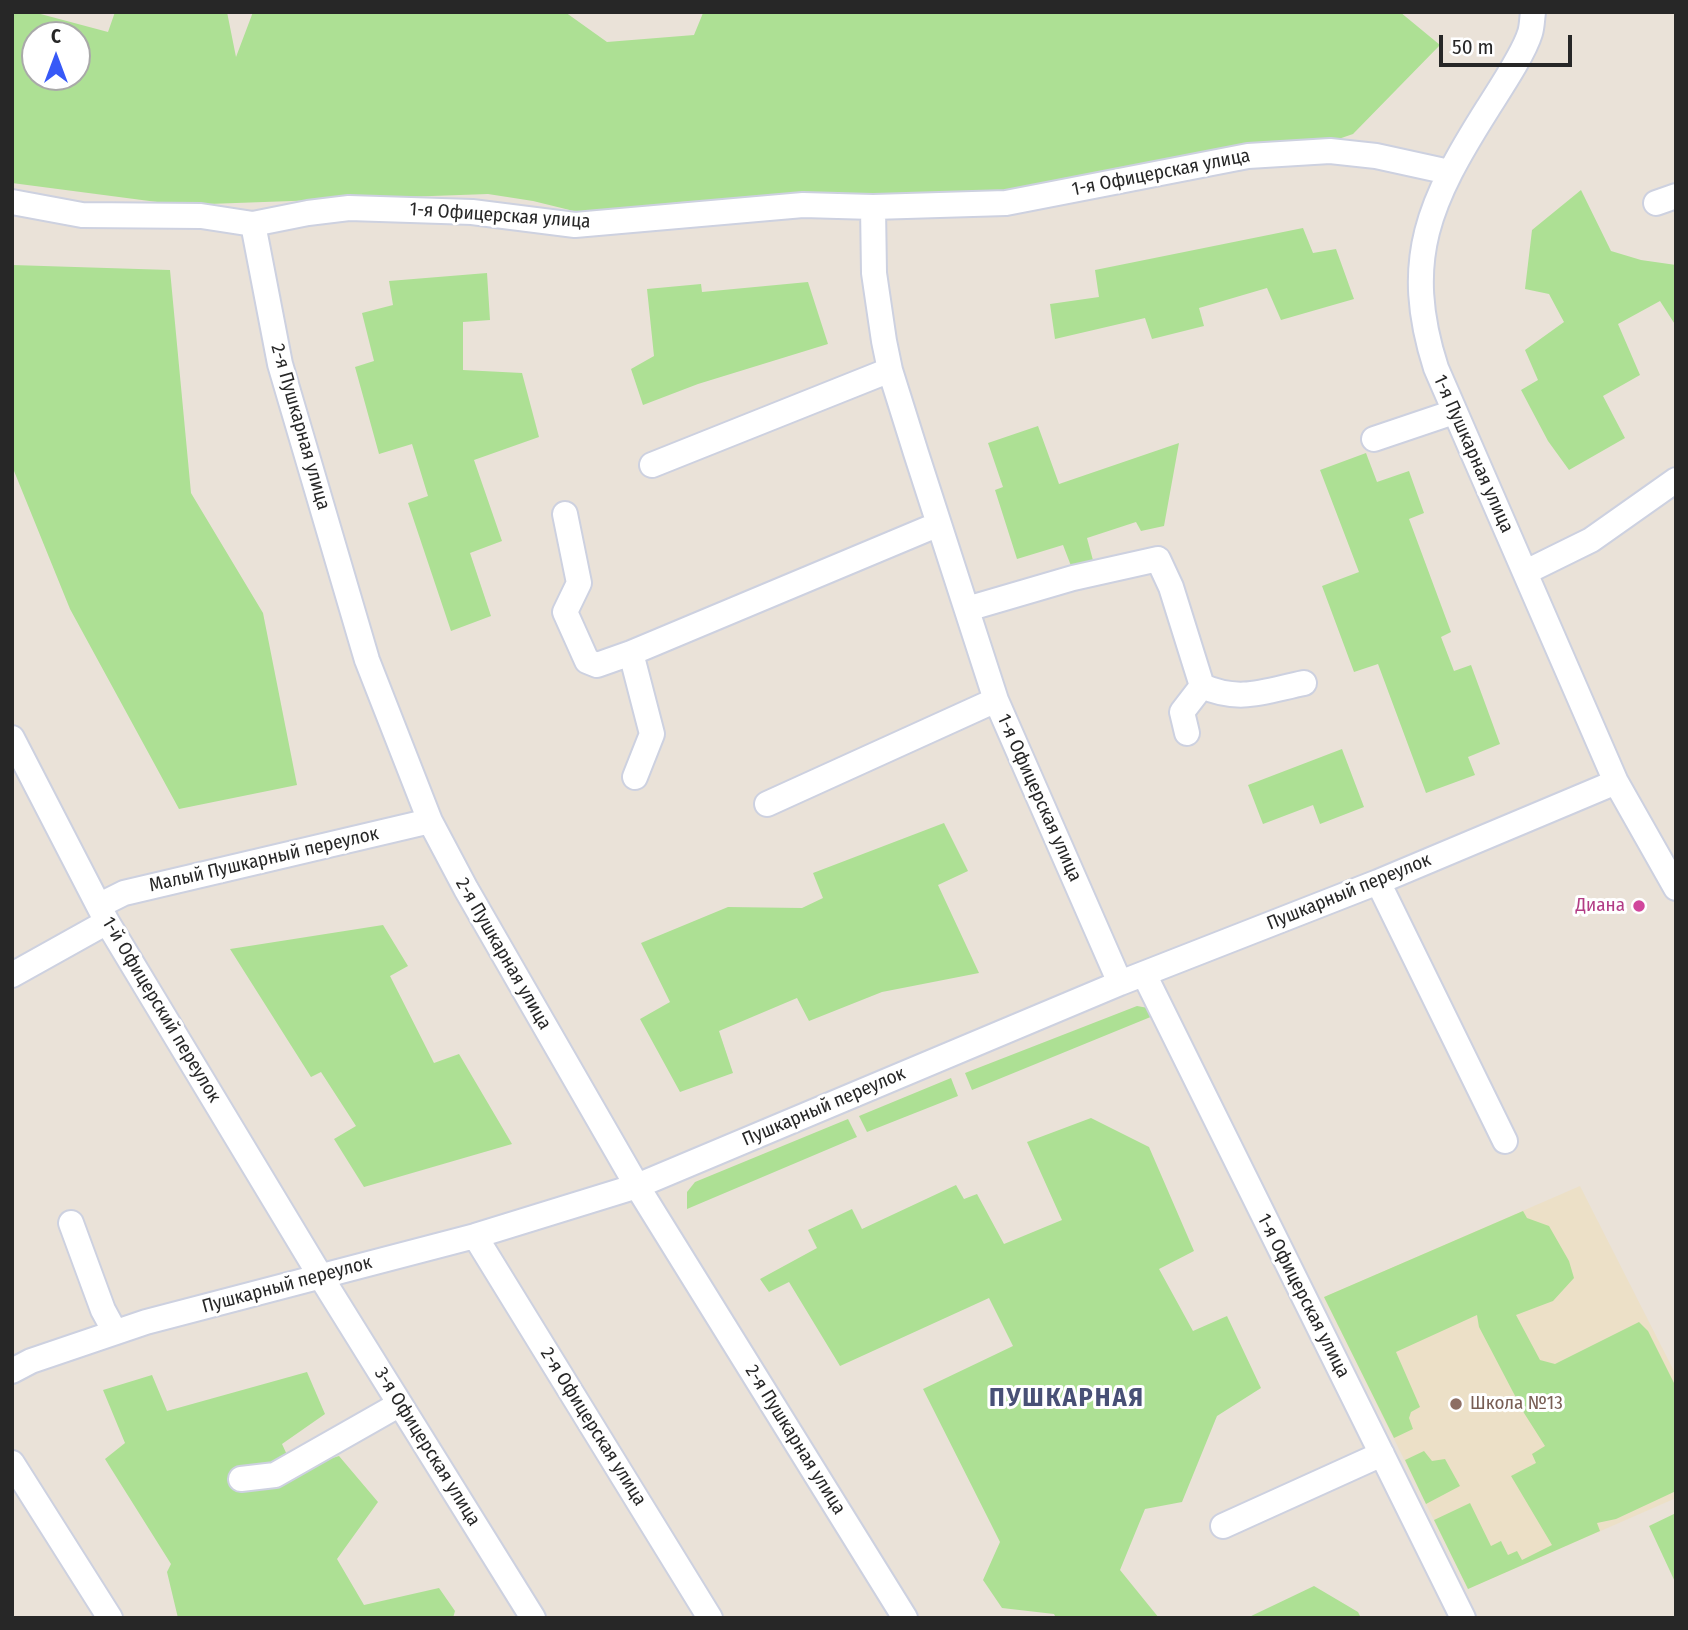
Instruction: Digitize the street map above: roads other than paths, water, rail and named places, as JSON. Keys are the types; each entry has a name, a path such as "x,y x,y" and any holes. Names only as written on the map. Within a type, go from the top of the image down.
{"street":[{"name":"1-я Пушкарная улица","path":"1533,12 1530,34 1449,173 1429,219 1420,263 1425,337 1454,412 1616,782 1676,888"},
{"name":"1-я Офицерская улица","path":"254,224 349,208 472,212 575,225 803,205 873,207 1006,203 1248,156 1330,151 1376,156 1449,173"},
{"path":"12,202 82,215 201,216 254,224"},
{"name":"1-я Офицерская улица","path":"873,207 874,273 890,370 939,524 996,700 1120,982"},
{"name":"2-я Пушкарная улица","path":"254,224 284,378 368,660 429,821 637,1186 905,1618"},
{"path":"652,465 890,370"},
{"path":"1374,439 1454,412"},
{"path":"1525,572 1591,540 1676,480"},
{"path":"565,514 579,583 565,612 587,661 597,664 631,653 939,524"},
{"path":"967,609 1073,578 1158,559 1171,587 1202,687"},
{"path":"631,653 652,734 635,777"},
{"path":"1202,687 1238,697 1304,684"},
{"path":"1187,733 1182,712 1202,687"},
{"path":"767,804 996,700"},
{"name":"1-й Офицерский переулок","path":"12,738 104,913 321,1276"},
{"name":"Пушкарный переулок","path":"12,1371 31,1361 115,1332 475,1236 637,1186 1120,982 1378,882 1616,782"},
{"name":"Малый Пушкарный переулок","path":"12,975 104,913 124,893 429,821"},
{"path":"1378,882 1505,1141"},
{"name":"1-я Офицерская улица","path":"1144,974 1463,1618"},
{"path":"71,1223 103,1310 115,1332"},
{"name":"2-я Офицерская улица","path":"475,1236 710,1618"},
{"name":"3-я Офицерская улица","path":"321,1276 533,1618"},
{"path":"241,1479 275,1475 400,1404"},
{"path":"1223,1526 1382,1454"},
{"path":"12,1463 110,1618"}],"place":[{"name":"Диана","path":"1639,906"},
{"name":"Школа №13","path":"1456,1404"}],"district":[{"name":"ПУШКАРНАЯ","path":"1067,1399"}]}
